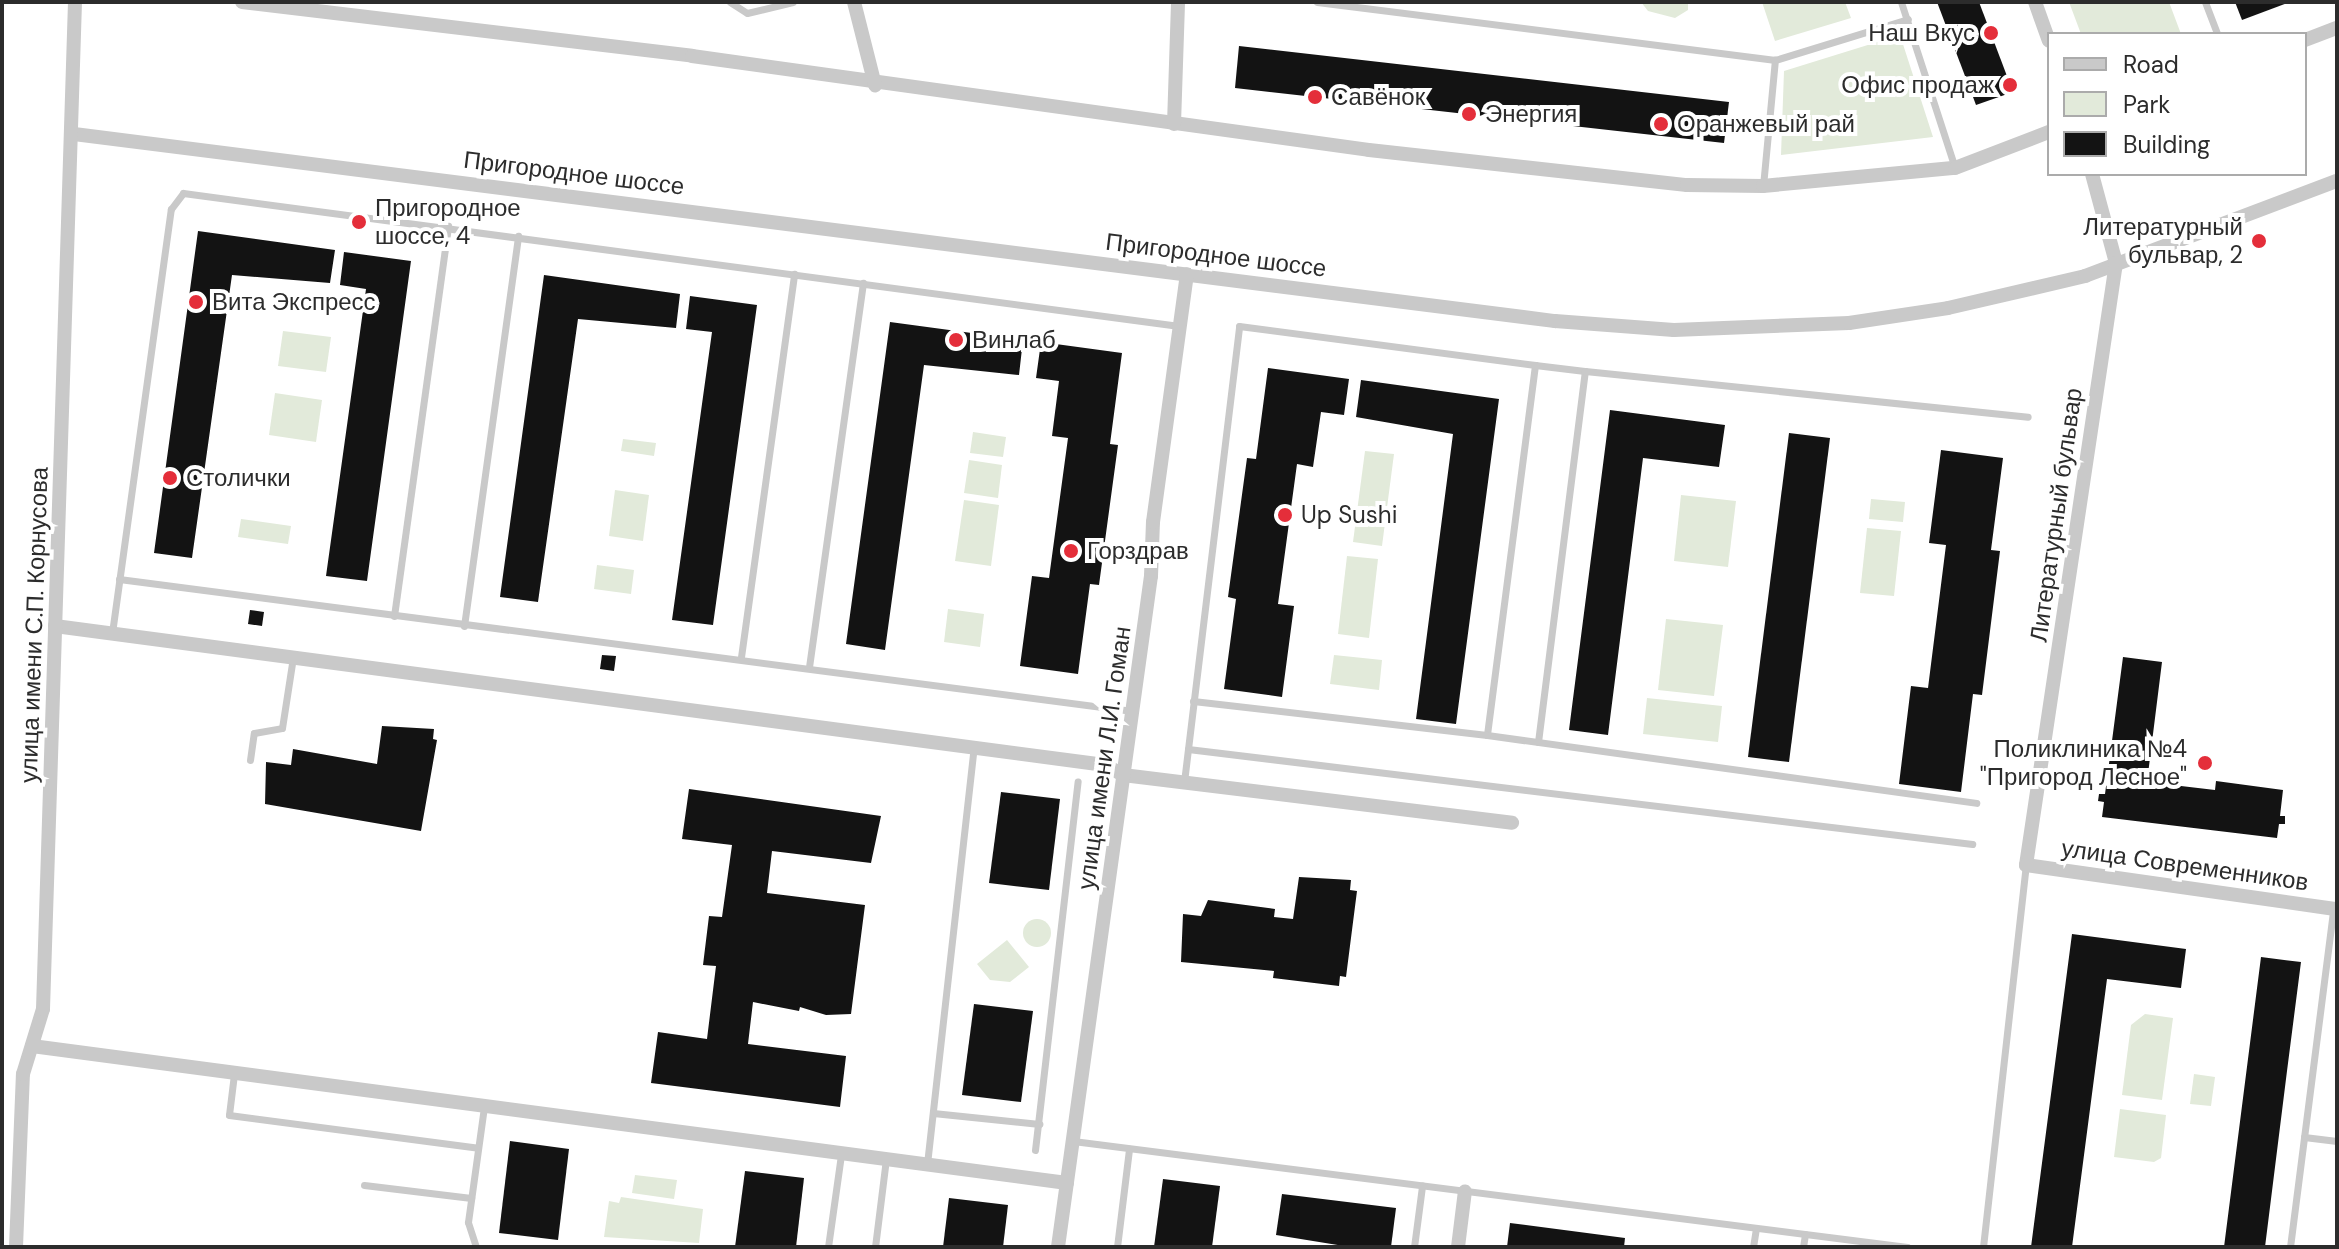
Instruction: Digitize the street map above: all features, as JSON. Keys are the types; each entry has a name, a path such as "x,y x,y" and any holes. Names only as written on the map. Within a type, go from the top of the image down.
{"street":[{"name":"улица имени С.П. Корнусова","path":"16,1247 23,1074 43,1009 74,134 75,2"},
{"path":"242,2 692,56 875,85 1174,124 1687,185 1763,186 1955,168 2047,133"},
{"path":"854,2 875,85"},
{"path":"1174,124 1178,2"},
{"path":"2035,2 2047,35"},
{"path":"2307,39 2337,28"},
{"name":"Пригородное шоссе","path":"74,134 1555,321 1674,330 1819,325 1920,312 2085,276 2337,181"},
{"name":"Литературный бульвар","path":"2026,865 2116,263 2093,176"},
{"name":"улица имени Л.И. Гоман","path":"1058,1247 1132,711 1187,274"},
{"path":"55,626 1105,765 1123,775 1512,823"},
{"name":"улица Современников","path":"2026,865 2335,909"},
{"path":"32,1046 1067,1183"},
{"path":"1458,1247 1465,1191"}],"lane":[{"path":"730,2 747,13 793,2"},
{"path":"1318,2 1775,60 1908,19"},
{"path":"1901,2 1955,168"},
{"path":"2205,2 2216,32"},
{"path":"1763,186 1775,60"},
{"path":"112,633 173,200 197,192 1180,326"},
{"path":"394,616 448,226"},
{"path":"464,626 518,236"},
{"path":"741,657 794,274"},
{"path":"809,667 863,283"},
{"path":"1184,782 1239,326 1585,371 2028,417"},
{"path":"1487,735 1535,365"},
{"path":"1538,742 1585,371"},
{"path":"119,579 464,626 741,657 1132,711"},
{"path":"250,760 254,733 282,728 293,657"},
{"path":"1193,701 1487,735 1976,803"},
{"path":"927,1164 974,748"},
{"path":"1188,749 1972,844"},
{"path":"1035,1150 1078,781"},
{"path":"1983,1247 2026,865"},
{"path":"2290,1247 2335,909"},
{"path":"234,1072 229,1115 478,1148"},
{"path":"476,1247 468,1222 484,1106"},
{"path":"933,1113 1039,1124"},
{"path":"2304,1137 2337,1141"},
{"path":"1073,1141 1907,1247"},
{"path":"1117,1247 1129,1149"},
{"path":"828,1247 841,1153"},
{"path":"875,1247 886,1159"},
{"path":"364,1185 471,1198"},
{"path":"1414,1247 1422,1186"},
{"path":"1753,1247 1756,1228"},
{"path":"1803,1247 1805,1234"}],"green space":[{"path":"1641,2 1688,2 1688,10 1675,18 1648,11"},
{"path":"1762,2 1845,2 1851,18 1775,41"},
{"path":"2069,2 2169,2 2180,32 2080,32"},
{"path":"1900,35 1933,137 1781,155 1784,71"},
{"path":"283,331 331,337 326,372 278,366"},
{"path":"275,393 322,400 316,442 269,435"},
{"path":"973,432 1006,437 1003,457 970,453"},
{"path":"623,439 656,443 654,456 621,451"},
{"path":"1365,451 1394,454 1382,546 1353,542"},
{"path":"969,460 1002,465 998,498 964,493"},
{"path":"615,490 649,495 643,541 609,536"},
{"path":"1681,495 1736,501 1728,567 1674,561"},
{"path":"1871,499 1905,502 1903,522 1869,519"},
{"path":"964,500 999,505 991,566 955,561"},
{"path":"241,519 291,526 288,544 238,537"},
{"path":"1867,528 1901,531 1894,596 1860,593"},
{"path":"1347,556 1378,559 1369,638 1338,634"},
{"path":"597,565 634,570 631,594 594,589"},
{"path":"948,609 984,614 980,647 944,642"},
{"path":"1666,619 1723,625 1714,696 1658,690"},
{"path":"1334,655 1382,660 1379,690 1330,684"},
{"path":"1647,698 1722,706 1718,742 1643,734"},
{"path":"1037,919 1047,923 1051,933 1047,943 1037,947 1027,943 1023,933 1027,923"},
{"path":"1007,940 1029,967 1010,982 990,980 977,964"},
{"path":"2145,1014 2173,1018 2162,1100 2122,1095 2131,1025"},
{"path":"2194,1074 2215,1077 2211,1106 2190,1104"},
{"path":"2120,1109 2166,1115 2161,1158 2154,1162 2114,1157"},
{"path":"635,1175 677,1180 674,1199 632,1193"},
{"path":"621,1197 703,1209 699,1243 604,1237 609,1201 619,1203"}],"building":[{"path":"1937,2 1979,2 2013,92 1976,105"},
{"path":"2235,2 2290,2 2242,20"},
{"path":"1239,46 1729,102 1724,143 1235,88"},
{"path":"198,231 335,250 330,283 232,275 192,558 154,553"},
{"path":"344,252 411,261 367,581 326,576 366,289 340,285"},
{"path":"544,275 680,294 676,328 578,319 538,602 500,597"},
{"path":"690,296 757,305 713,625 672,620 712,332 686,329"},
{"path":"890,322 1023,340 1019,375 924,365 885,650 846,644"},
{"path":"1041,342 1122,353 1110,444 1118,445 1099,585 1090,584 1078,674 1020,666 1032,576 1049,578 1068,438 1052,436 1059,381 1036,378"},
{"path":"1268,368 1349,379 1344,415 1321,412 1313,467 1297,464 1278,604 1294,606 1282,697 1224,689 1236,599 1228,597 1247,458 1256,459"},
{"path":"1361,380 1499,399 1456,724 1416,719 1453,434 1356,417"},
{"path":"1610,410 1725,425 1719,467 1643,458 1608,735 1569,730"},
{"path":"1789,433 1830,438 1789,762 1748,757"},
{"path":"1941,450 2003,458 1991,550 2000,551 1982,695 1973,694 1961,792 1899,784 1911,686 1928,688 1946,545 1929,543"},
{"path":"250,610 264,612 262,626 248,624"},
{"path":"602,655 616,656 614,671 600,669"},
{"path":"2123,657 2162,662 2147,782 2215,790 2216,781 2283,790 2280,816 2285,816 2285,824 2279,824 2277,838 2102,817 2104,802 2098,801 2099,794 2105,794"},
{"path":"382,726 434,729 433,739 437,740 421,831 265,804 266,762 291,765 293,749 377,764"},
{"path":"689,789 881,816 871,863 772,851 767,893 865,905 851,1014 826,1015 800,1007 799,1011 753,1002 748,1044 846,1056 840,1107 651,1083 658,1032 707,1039 716,966 703,965 709,916 722,917 732,845 682,839"},
{"path":"1001,792 1060,799 1049,890 989,883"},
{"path":"1299,877 1351,880 1350,890 1357,891 1346,977 1340,976 1339,986 1273,978 1274,971 1181,962 1183,914 1201,916 1208,900 1275,909 1274,917 1293,919"},
{"path":"2072,934 2186,949 2181,988 2107,979 2072,1247 2031,1247"},
{"path":"2261,957 2301,962 2265,1247 2224,1247"},
{"path":"974,1004 1033,1011 1021,1102 962,1095"},
{"path":"510,1141 569,1149 558,1240 499,1233"},
{"path":"745,1171 804,1178 796,1247 735,1247"},
{"path":"1163,1179 1220,1186 1212,1247 1154,1247"},
{"path":"1282,1194 1396,1208 1391,1247 1350,1247 1276,1235"},
{"path":"949,1198 1008,1205 1003,1247 943,1247"},
{"path":"1510,1223 1625,1238 1624,1247 1507,1247"}],"place":[{"name":"Наш Вкус","path":"1991,33"},
{"name":"Офис продаж","path":"2010,85"},
{"name":"Савёнок","path":"1315,97"},
{"name":"Энергия","path":"1469,114"},
{"name":"Оранжевый рай","path":"1661,124"},
{"name":"Пригородное шоссе, 4","path":"359,222"},
{"name":"Литературный бульвар, 2","path":"2259,241"},
{"name":"Вита Экспресс","path":"196,302"},
{"name":"Винлаб","path":"956,340"},
{"name":"Столички","path":"170,478"},
{"name":"Up Sushi","path":"1285,515"},
{"name":"Горздрав","path":"1071,551"},
{"name":"Поликлиника №4 \"Пригород Лесное\"","path":"2205,763"}]}
